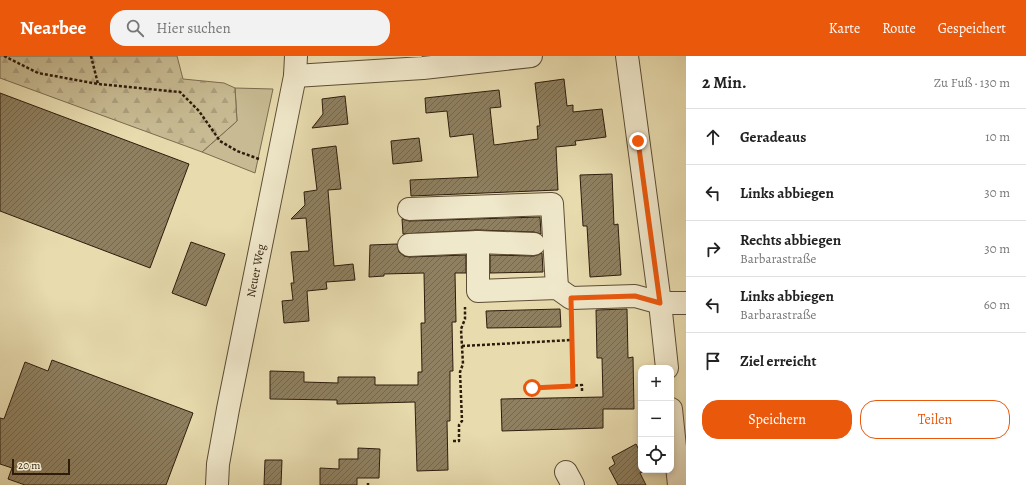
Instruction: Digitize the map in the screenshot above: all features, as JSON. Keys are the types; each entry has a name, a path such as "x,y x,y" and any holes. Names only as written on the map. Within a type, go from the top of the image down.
{"street":[{"path":"295,66 423,68 531,56"},
{"path":"627,56 660,303 667,365"},
{"name":"Neuer Weg","path":"217,485 218,464 228,409 295,66"},
{"path":"409,209 552,204 564,293"},
{"path":"478,242 478,291 635,296 660,303 686,303"},
{"path":"409,245 478,242 534,244"},
{"path":"674,437 679,485"}],"path":[{"path":"4,56 38,73 98,84 180,92 199,110 220,141 237,151 261,160"},
{"path":"91,56 98,84"},
{"path":"453,441 459,441 459,425 462,421 460,372 462,364 462,329 465,319 464,291 478,291"},
{"path":"564,293 572,340 573,386"},
{"path":"462,346 572,340"},
{"path":"532,395 532,388 582,385 582,393"}],"green space":[{"path":"0,56 177,56 183,79 224,83 235,88 237,121 202,152 0,78"},
{"path":"235,88 273,89 255,173 202,152 237,121"}],"building":[{"path":"564,79 567,106 573,105 573,112 602,109 606,137 575,141 576,145 556,147 558,190 411,196 410,180 478,177 473,134 450,137 447,111 426,113 425,98 499,90 501,107 490,108 494,145 538,139 537,126 540,126 535,83"},
{"path":"0,93 189,164 150,268 0,211"},
{"path":"345,96 348,124 312,128 323,114 322,99"},
{"path":"419,138 422,161 393,164 391,141"},
{"path":"336,146 341,189 328,190 334,266 353,264 355,280 326,282 327,289 307,291 309,321 284,323 282,301 293,300 291,283 294,283 291,252 309,251 306,218 291,219 305,205 304,192 317,190 312,149"},
{"path":"612,174 614,225 618,224 621,275 590,277 587,226 583,226 580,175"},
{"path":"540,217 541,234 534,232 477,230 403,234 402,219 409,221"},
{"path":"191,242 225,254 206,306 172,293"},
{"path":"397,244 399,252 404,256 409,257 466,255 466,273 455,273 456,322 452,322 453,371 450,371 450,421 447,421 448,470 417,471 415,402 337,404 337,400 270,399 270,371 304,372 304,382 338,383 338,377 375,377 375,385 418,385 418,372 422,372 421,323 425,323 424,273 384,274 384,276 369,277 370,245"},
{"path":"542,253 543,272 490,273 490,255 534,256"},
{"path":"560,309 561,327 487,328 486,311"},
{"path":"627,309 628,358 633,357 634,409 603,409 603,428 502,431 501,399 603,397 602,358 597,358 596,310"},
{"path":"52,360 193,413 166,485 25,485 8,479 12,468 0,464 0,418 4,419 25,362 48,371"},
{"path":"636,444 638,448 638,473 640,473 646,485 618,485 609,468 615,464 612,457"},
{"path":"358,448 380,449 379,478 357,478 357,485 320,485 320,468 339,469 339,459 358,459"},
{"path":"265,460 282,460 281,485 264,485"}],"route":[{"path":"532,388 573,386 571,298 635,296 660,303 638,141"}]}
